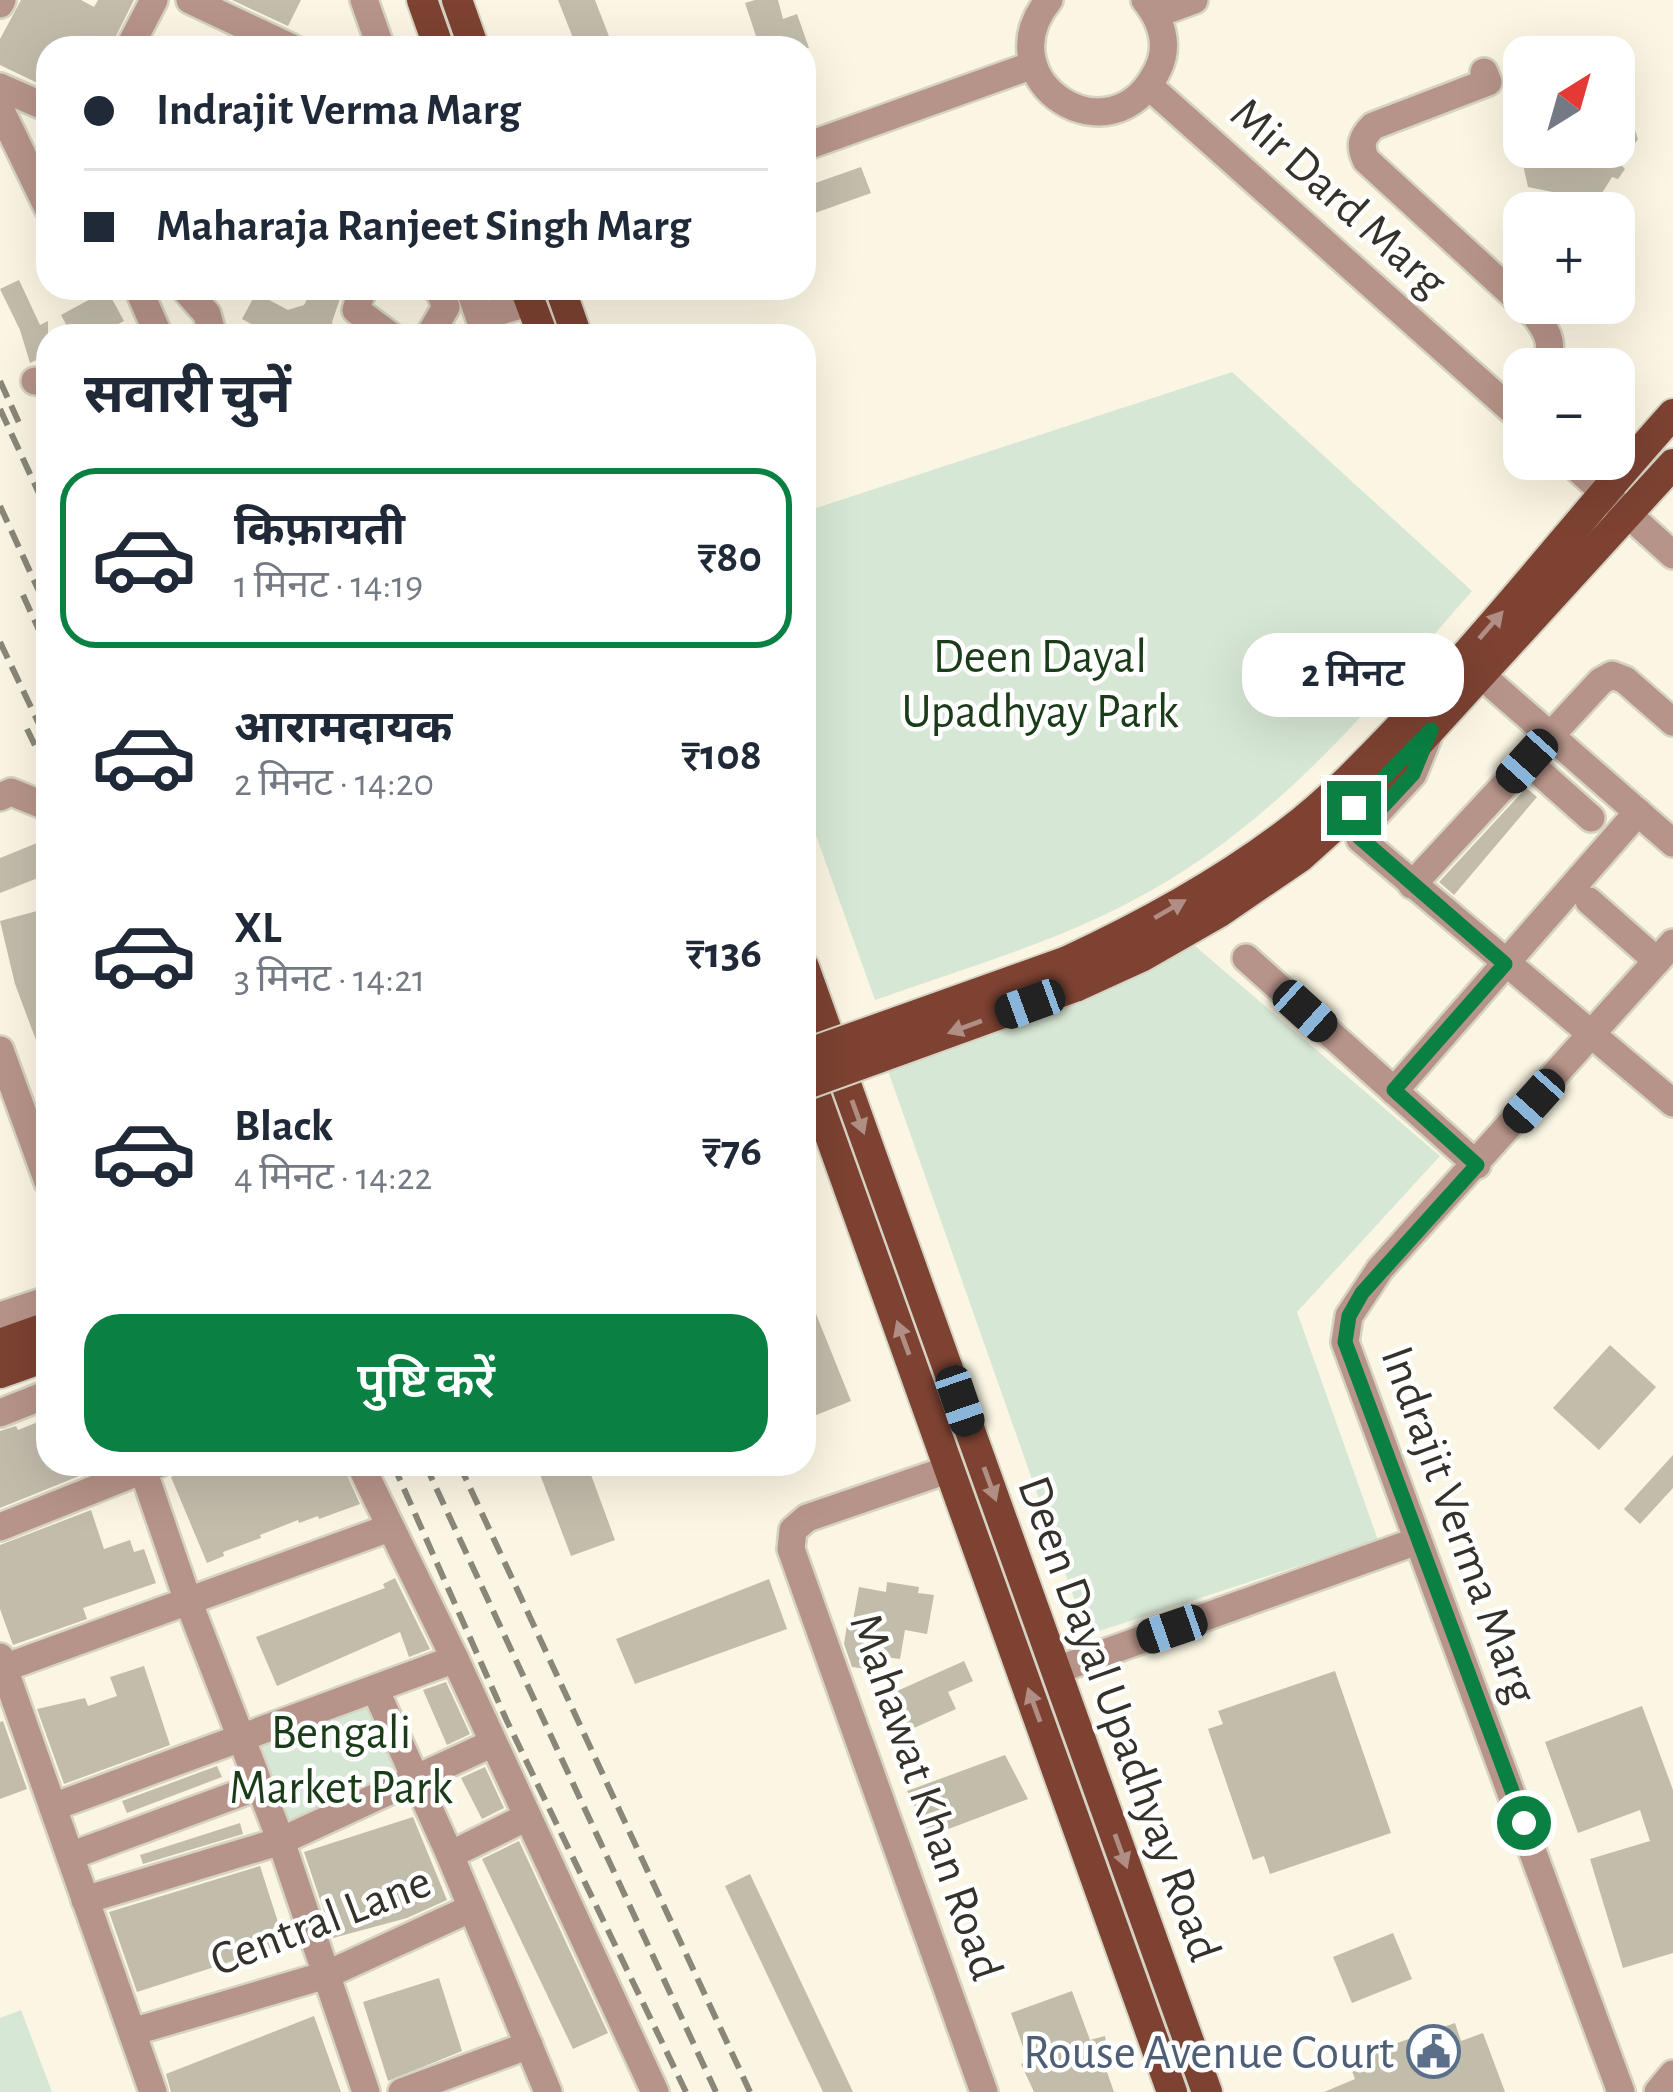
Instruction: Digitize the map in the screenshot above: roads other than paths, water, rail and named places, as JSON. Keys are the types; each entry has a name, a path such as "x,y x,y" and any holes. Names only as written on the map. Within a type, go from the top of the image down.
{"main road":[{"path":"422,0 436,36"},
{"path":"457,0 470,36"},
{"path":"816,1055 1143,956 1218,913 1300,856 1380,784 1481,675 1616,504 1673,414"},
{"path":"816,1079 1070,975 1290,831 1371,759 1616,504 1673,464"},
{"name":"Deen Dayal Upadhyay Road","path":"816,1001 1207,2092"},
{"name":"Deen Dayal Upadhyay Road","path":"816,1093 1172,2092"},
{"path":"0,1344 36,1331"},
{"path":"0,1373 36,1360"}],"street":[{"path":"136,36 154,0"},
{"path":"190,0 266,36"},
{"path":"364,0 377,36"},
{"path":"1048,0 1034,23 1033,65 1054,97 1075,109 1110,111 1132,103 1150,88 1163,59 1164,36 1150,7 1194,0"},
{"path":"816,143 1033,65"},
{"path":"1484,71 1488,82 1373,126 1361,148 1366,160 1535,315 1547,331 1551,348"},
{"path":"0,87 36,103"},
{"name":"Mir Dard Marg","path":"1150,88 1503,393"},
{"path":"0,109 36,183"},
{"path":"359,300 356,310 375,324"},
{"path":"458,300 481,324"},
{"path":"486,324 521,300"},
{"path":"1590,480 1673,556"},
{"path":"1481,675 1673,843"},
{"path":"1412,885 1601,681 1612,675 1625,680 1673,722"},
{"path":"1431,730 1413,774 1359,833 1362,842 1673,1103"},
{"path":"1527,761 1591,818"},
{"path":"0,797 11,792 36,802"},
{"path":"1394,1090 1637,812"},
{"path":"1589,901 1665,952"},
{"name":"Indrajit Verma Marg","path":"1621,2092 1345,1342 1349,1316 1380,1269 1665,952"},
{"path":"1246,958 1477,1165"},
{"path":"0,1050 36,1149"},
{"path":"0,1316 36,1304"},
{"path":"0,1413 36,1399"},
{"name":"Mahawat Khan Road","path":"950,1469 807,1518 793,1530 791,1549 984,2092"},
{"path":"0,1527 123,1476"},
{"path":"150,1476 187,1598 281,1841 366,2092"},
{"path":"365,1476 655,2092"},
{"path":"153,2092 2,1662 388,1528"},
{"path":"1057,1670 1418,1541"},
{"path":"53,1807 455,1659"},
{"path":"375,1689 450,1856"},
{"path":"86,1900 281,1841 493,1743"},
{"path":"70,1856 260,1786"},
{"name":"Central Lane","path":"132,2032 326,1975 472,1908 450,1856 527,1817"},
{"path":"472,1908 548,2092"},
{"path":"402,2092 529,2045"},
{"path":"1658,2092 1673,2074"}],"railway":[{"path":"0,381 20,425"},
{"path":"0,409 36,487"},
{"path":"0,506 36,585"},
{"path":"23,595 36,624"},
{"path":"0,642 36,718"},
{"path":"27,729 36,747"},
{"path":"398,1476 506,1719 686,2092"},
{"path":"431,1476 716,2092"},
{"path":"465,1476 750,2092"}],"place":[{"name":"Rouse Avenue Court","path":"1433,2051"}],"park label":[{"name":"Deen Dayal Upadhyay Park","path":"1040,682"},
{"name":"Bengali Market Park","path":"341,1758"}]}
